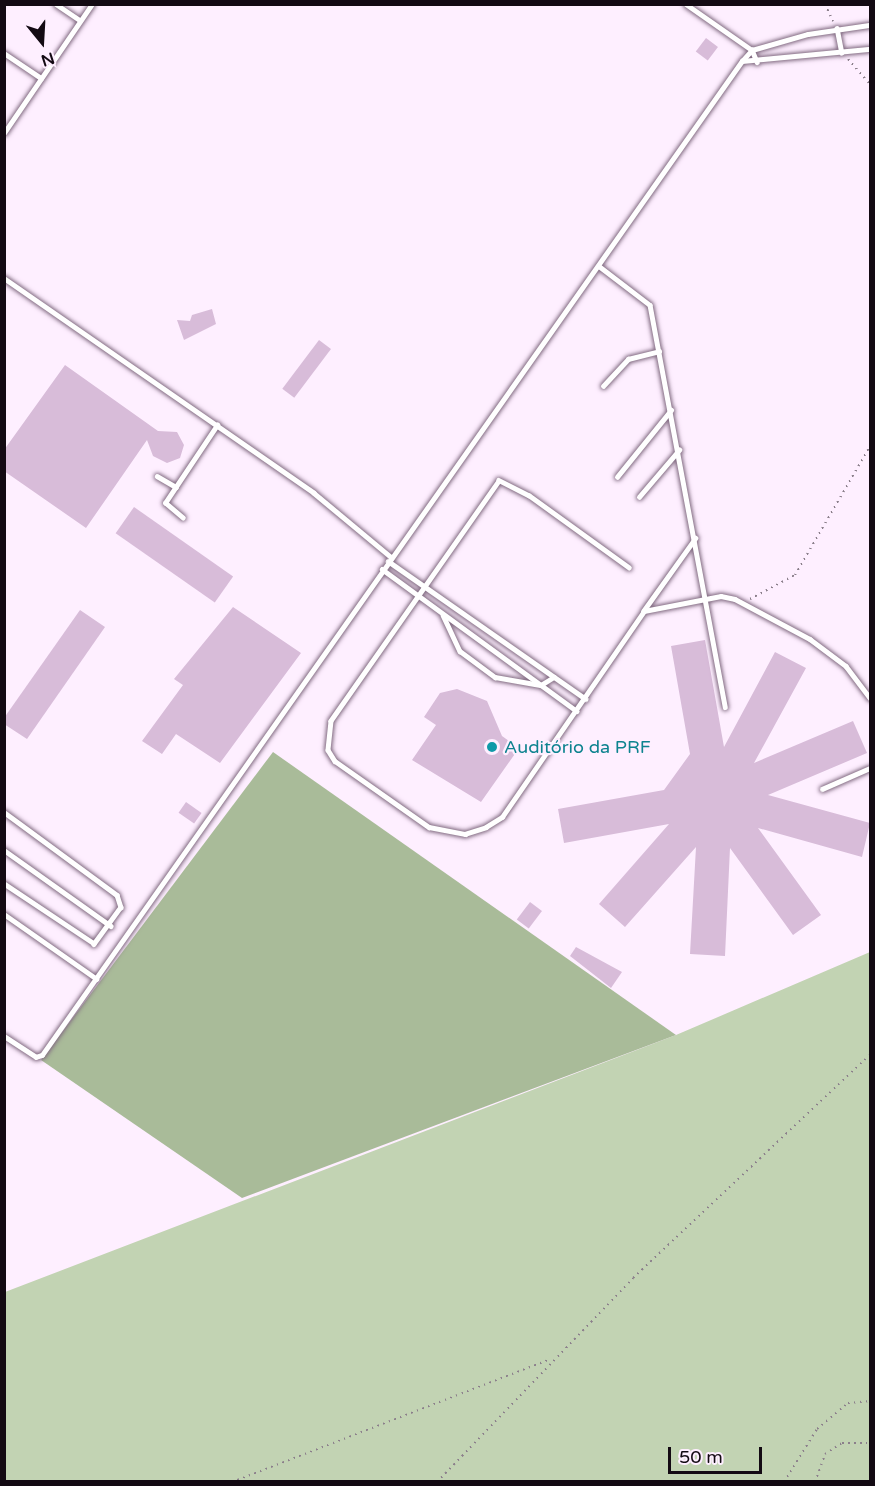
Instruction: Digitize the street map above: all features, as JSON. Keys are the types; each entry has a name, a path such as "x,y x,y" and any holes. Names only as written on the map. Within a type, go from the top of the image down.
{"lane":[{"path":"56,4 80,20"},
{"path":"4,133 92,4"},
{"path":"687,4 752,50 757,62"},
{"path":"4,1036 36,1057 42,1055 389,559 599,266 742,61 752,50 837,28 870,25"},
{"path":"837,28 842,53"},
{"path":"742,61 757,62 870,49"},
{"path":"4,53 41,78"},
{"path":"599,266 650,304 708,598 725,707"},
{"path":"4,278 314,492 424,588 586,699"},
{"path":"603,386 628,359 659,351"},
{"path":"617,477 671,410"},
{"path":"183,518 165,503 217,425"},
{"path":"639,497 679,450"},
{"path":"157,476 176,487"},
{"path":"629,568 502,480 331,721 326,735 335,761 429,827 465,834 502,817 696,538"},
{"path":"382,569 442,615 577,711"},
{"path":"644,611 708,598 742,603 810,639 846,666 870,698"},
{"path":"442,615 460,651 495,677 541,685 554,677"},
{"path":"822,789 870,768"},
{"path":"4,812 117,894 121,907 111,926 99,941 87,942 4,884"},
{"path":"4,850 111,926"},
{"path":"4,914 97,979"}],"path":[{"path":"825,4 837,28"},
{"path":"842,53 870,84"},
{"path":"742,603 795,576 870,446"},
{"path":"437,1482 552,1358 870,1055"},
{"path":"232,1482 552,1358"},
{"path":"784,1482 817,1428 848,1403 870,1401"},
{"path":"815,1482 825,1454 842,1443 870,1443"}],"green space":[{"path":"273,752 676,1035 242,1198 41,1060"},
{"path":"870,952 870,1481 5,1482 5,1292 676,1035"}],"building":[{"path":"706,38 718,47 708,61 696,52"},
{"path":"212,309 216,324 184,340 177,320 190,321 192,315"},
{"path":"319,340 331,349 294,398 282,389"},
{"path":"65,365 158,431 177,432 184,445 180,458 167,463 153,456 147,440 86,528 4,471 4,450"},
{"path":"134,507 233,576 215,603 116,533"},
{"path":"233,607 301,653 220,763 176,734 162,754 142,741 183,685 174,679"},
{"path":"80,610 105,627 27,739 4,724 4,718"},
{"path":"705,640 724,747 775,652 806,668 754,763 853,721 867,753 768,795 870,823 862,857 758,828 821,915 793,935 730,848 725,956 690,954 696,847 625,927 599,904 669,824 564,843 558,809 664,790 690,754 671,646"},
{"name":"Auditório da PRF","path":"457,689 487,701 502,736 519,748 481,802 412,760 436,725 424,717 440,693"},
{"path":"186,802 202,813 194,824 179,813"},
{"path":"530,902 542,911 529,929 517,920"},
{"path":"576,947 622,972 611,988 570,956"}],"place":[{"name":"Auditório da PRF","path":"492,747"}]}
